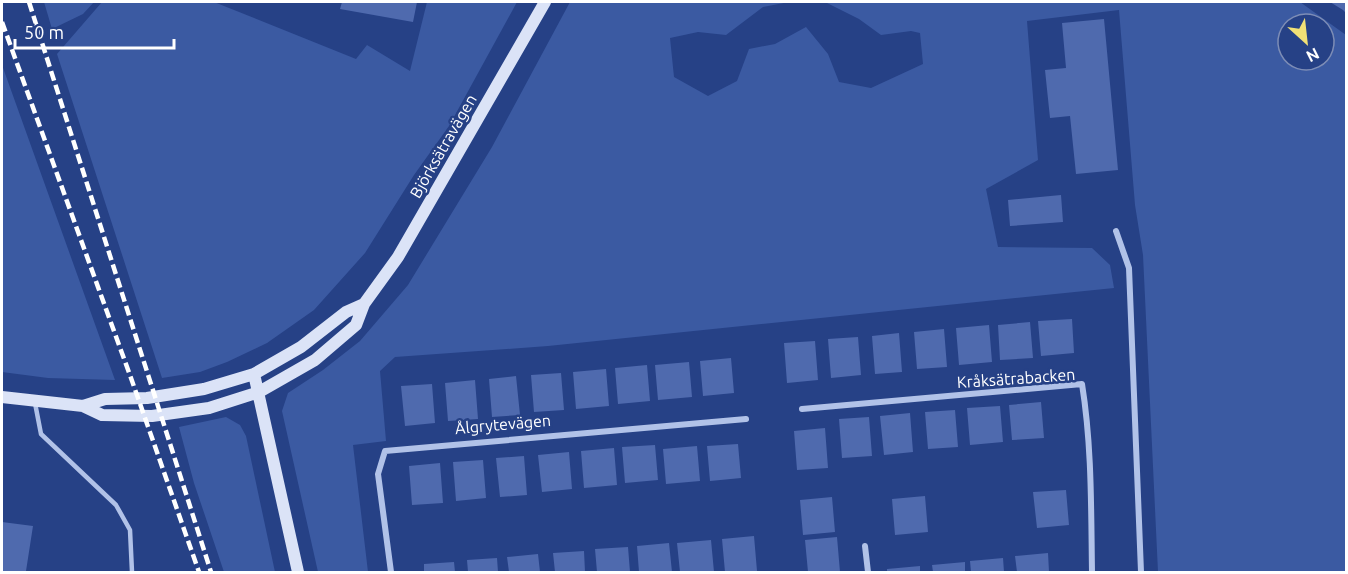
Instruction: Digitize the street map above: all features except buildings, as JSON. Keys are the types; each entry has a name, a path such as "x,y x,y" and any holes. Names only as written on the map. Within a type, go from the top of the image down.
{"street":[{"name":"Björksätravägen","path":"2,397 83,406 102,415 152,416 208,408 259,392 315,360 356,325 364,304 398,257 545,2"},
{"path":"1116,231 1129,268 1141,573"},
{"name":"Björksätravägen","path":"83,406 105,399 147,398 204,388 254,374 302,347 346,312 364,304"},
{"path":"254,374 298,573"},
{"name":"Kråksätrabacken","path":"802,409 1082,384 1090,445 1092,573"},
{"name":"Ålgrytevägen","path":"391,573 378,474 385,451 746,418"},
{"path":"865,546 868,573"}],"lane":[{"path":"34,400 41,434 116,505 129,530 132,573"}],"shaded area":[{"path":"44,2 94,2 83,14 52,29"},
{"path":"102,2 214,2 356,59 367,45 410,71 427,2 517,2 449,126 414,175 365,253 314,310 267,343 227,362 200,372 162,378 57,54"},
{"path":"570,2 789,2 763,7 726,35 698,32 670,38 674,77 708,96 737,81 749,49 775,44 806,27 828,54 839,82 871,88 923,64 920,33 911,31 881,35 859,19 825,2 1300,2 1314,12 1276,12 1276,72 1336,72 1336,28 1346,35 1346,572 1158,572 1143,255 1135,205 1119,10 1027,21 1038,160 986,189 998,247 1092,248 1110,265 1114,288 548,346 395,357 380,371 386,441 353,445 368,572 318,572 282,411 288,393 323,370 360,341 408,285 492,147"},
{"path":"2,65 115,380 48,378 2,372"},
{"path":"226,417 240,425 246,436 275,572 224,572 194,483 179,427"}],"railway":[{"path":"29,2 211,572"},
{"path":"2,22 199,572"}]}
